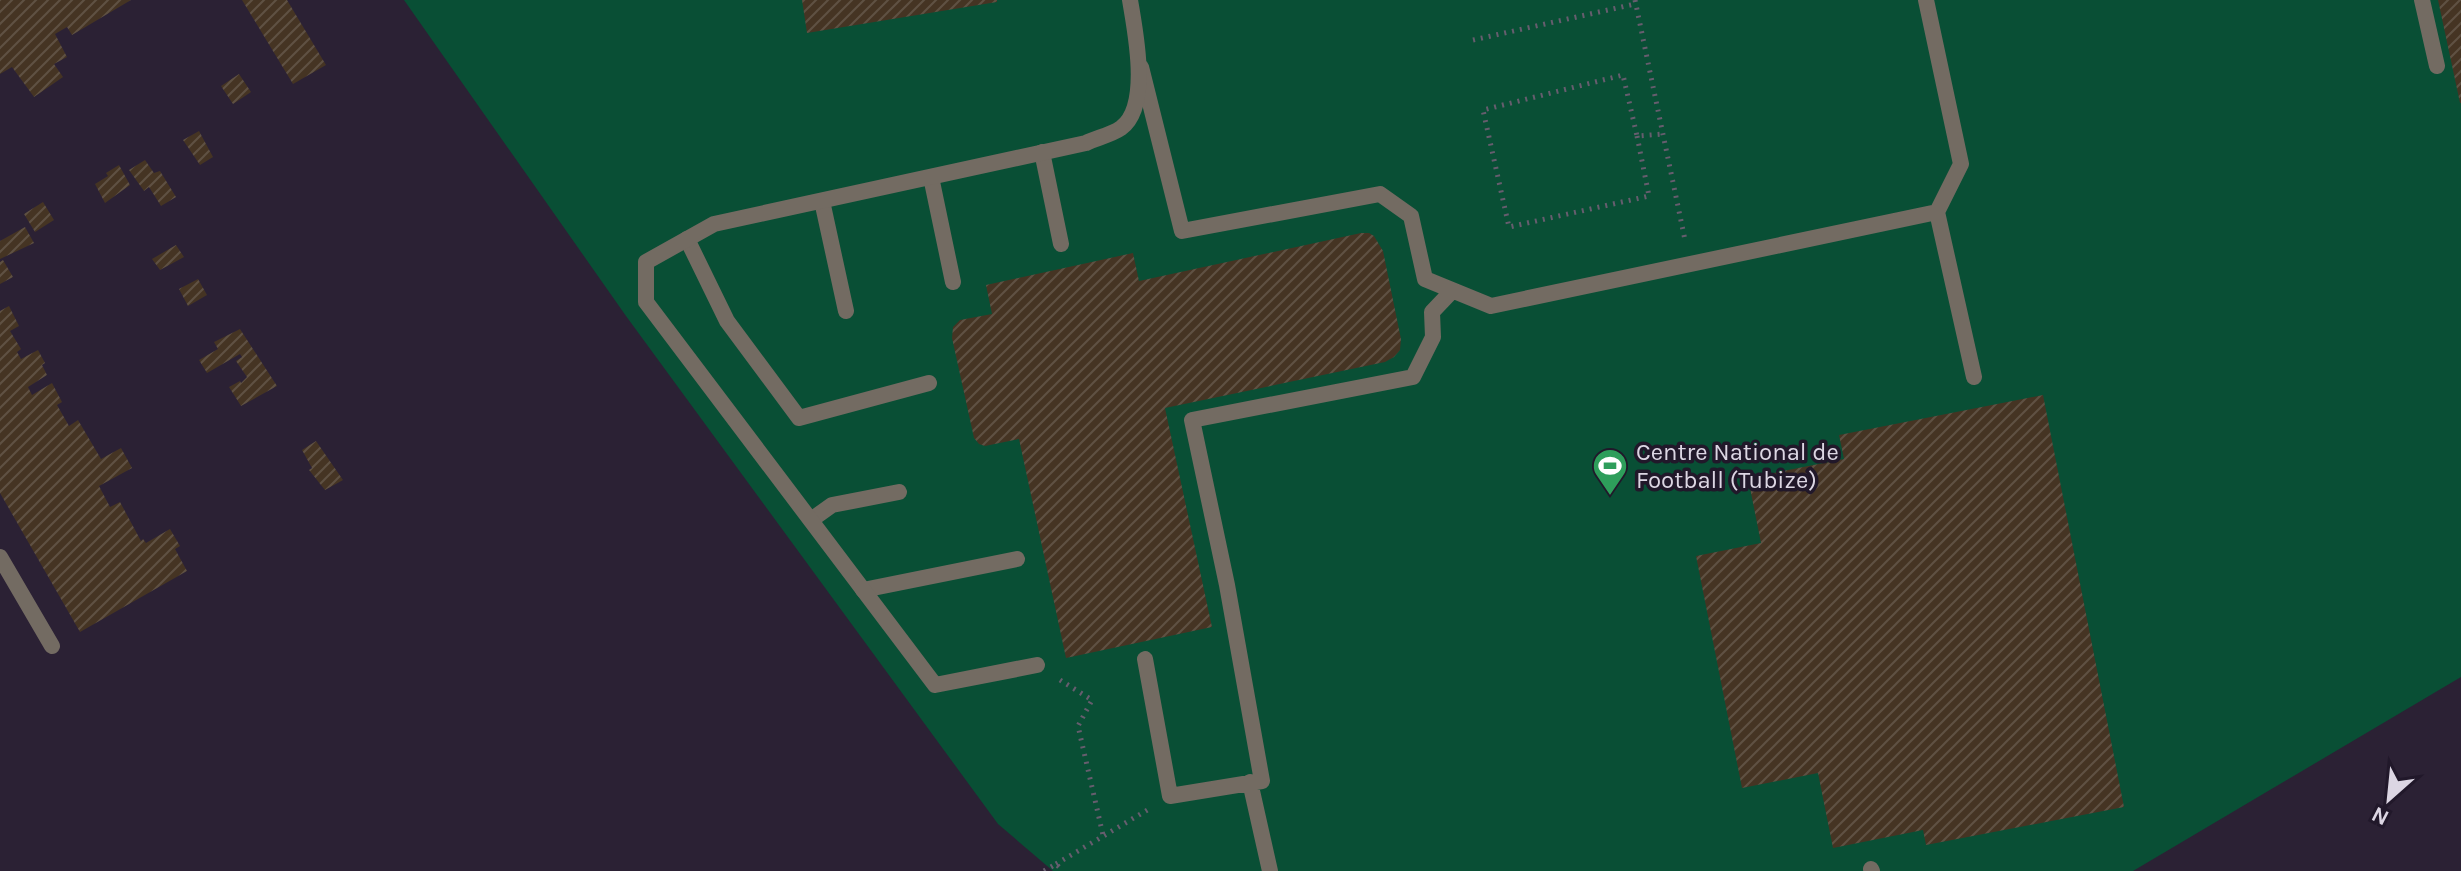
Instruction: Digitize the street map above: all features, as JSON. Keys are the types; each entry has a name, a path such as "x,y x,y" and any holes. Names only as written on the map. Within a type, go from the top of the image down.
{"street":[{"path":"1130,0 1141,67 1182,231 1380,194 1411,216 1425,279 1491,306 1937,212"},
{"path":"1926,0 1961,164 1937,212 1974,377"},
{"path":"2422,0 2437,66"},
{"path":"1037,665 935,685 646,302 646,262 714,224 1086,143 1122,127 1132,113 1141,67"},
{"path":"1042,152 1061,244"},
{"path":"931,177 953,282"},
{"path":"822,201 846,311"},
{"path":"687,239 727,321 799,418 929,383"},
{"path":"1145,659 1170,796 1262,781 1227,585 1192,420 1413,377 1433,337 1432,312 1452,291"},
{"path":"811,520 832,505 899,492"},
{"path":"0,557 52,646"},
{"path":"863,590 1017,559"},
{"path":"1250,782 1270,871"}],"path":[{"path":"1473,40 1635,2 1690,264"},
{"path":"1623,75 1637,136 1649,196 1509,227 1483,110 1623,75"},
{"path":"1637,136 1663,134"},
{"path":"1037,665 1092,700 1078,726 1103,835"},
{"path":"1044,871 1170,796"},
{"path":"1056,864 1063,871"}],"green space":[{"name":"Centre National de Football (Tubize)","path":"404,0 2461,0 2461,677 2133,871 1053,871 998,824 626,316"}],"building":[{"path":"0,0 131,0 72,35 67,27 55,34 67,57 54,64 63,77 34,97 12,67 0,74"},
{"path":"242,0 287,0 326,65 293,84"},
{"path":"802,0 997,0 997,2 807,33"},
{"path":"2438,0 2461,0 2461,103 2460,103"},
{"path":"239,74 251,92 233,104 221,86"},
{"path":"199,131 213,157 200,165 183,140"},
{"path":"145,160 154,173 160,171 176,197 161,206 149,187 144,191 129,170"},
{"path":"119,165 130,185 105,203 95,184"},
{"path":"43,202 54,220 35,232 24,214"},
{"path":"25,227 34,243 0,259 0,241"},
{"path":"1361,233 1374,236 1383,251 1401,339 1400,350 1394,357 1385,362 1165,408 1212,627 1066,658 1019,439 985,446 974,438 952,338 953,327 960,320 992,314 986,285 1133,253 1139,281"},
{"path":"176,245 184,257 160,270 152,259"},
{"path":"3,260 13,277 0,284 0,262"},
{"path":"198,279 207,295 188,306 179,289"},
{"path":"9,306 19,326 10,331 21,349 17,352 21,359 38,350 45,363 42,365 47,375 28,387 32,395 52,383 62,402 57,405 69,426 78,420 101,459 121,448 132,468 99,486 110,507 120,502 141,541 143,539 146,543 170,529 180,546 175,549 187,571 80,632 0,493 0,311"},
{"path":"240,329 277,386 241,406 229,387 247,377 236,361 242,357 240,354 207,373 199,360 218,349 214,342"},
{"path":"2043,395 2124,807 1926,845 1923,830 1833,848 1818,773 1742,788 1696,556 1761,543 1748,478 1844,459 1839,435"},
{"path":"316,441 343,480 325,490 309,470 312,468 302,450"}],"place":[{"name":"Centre National de Football (Tubize)","path":"1610,497"}]}
